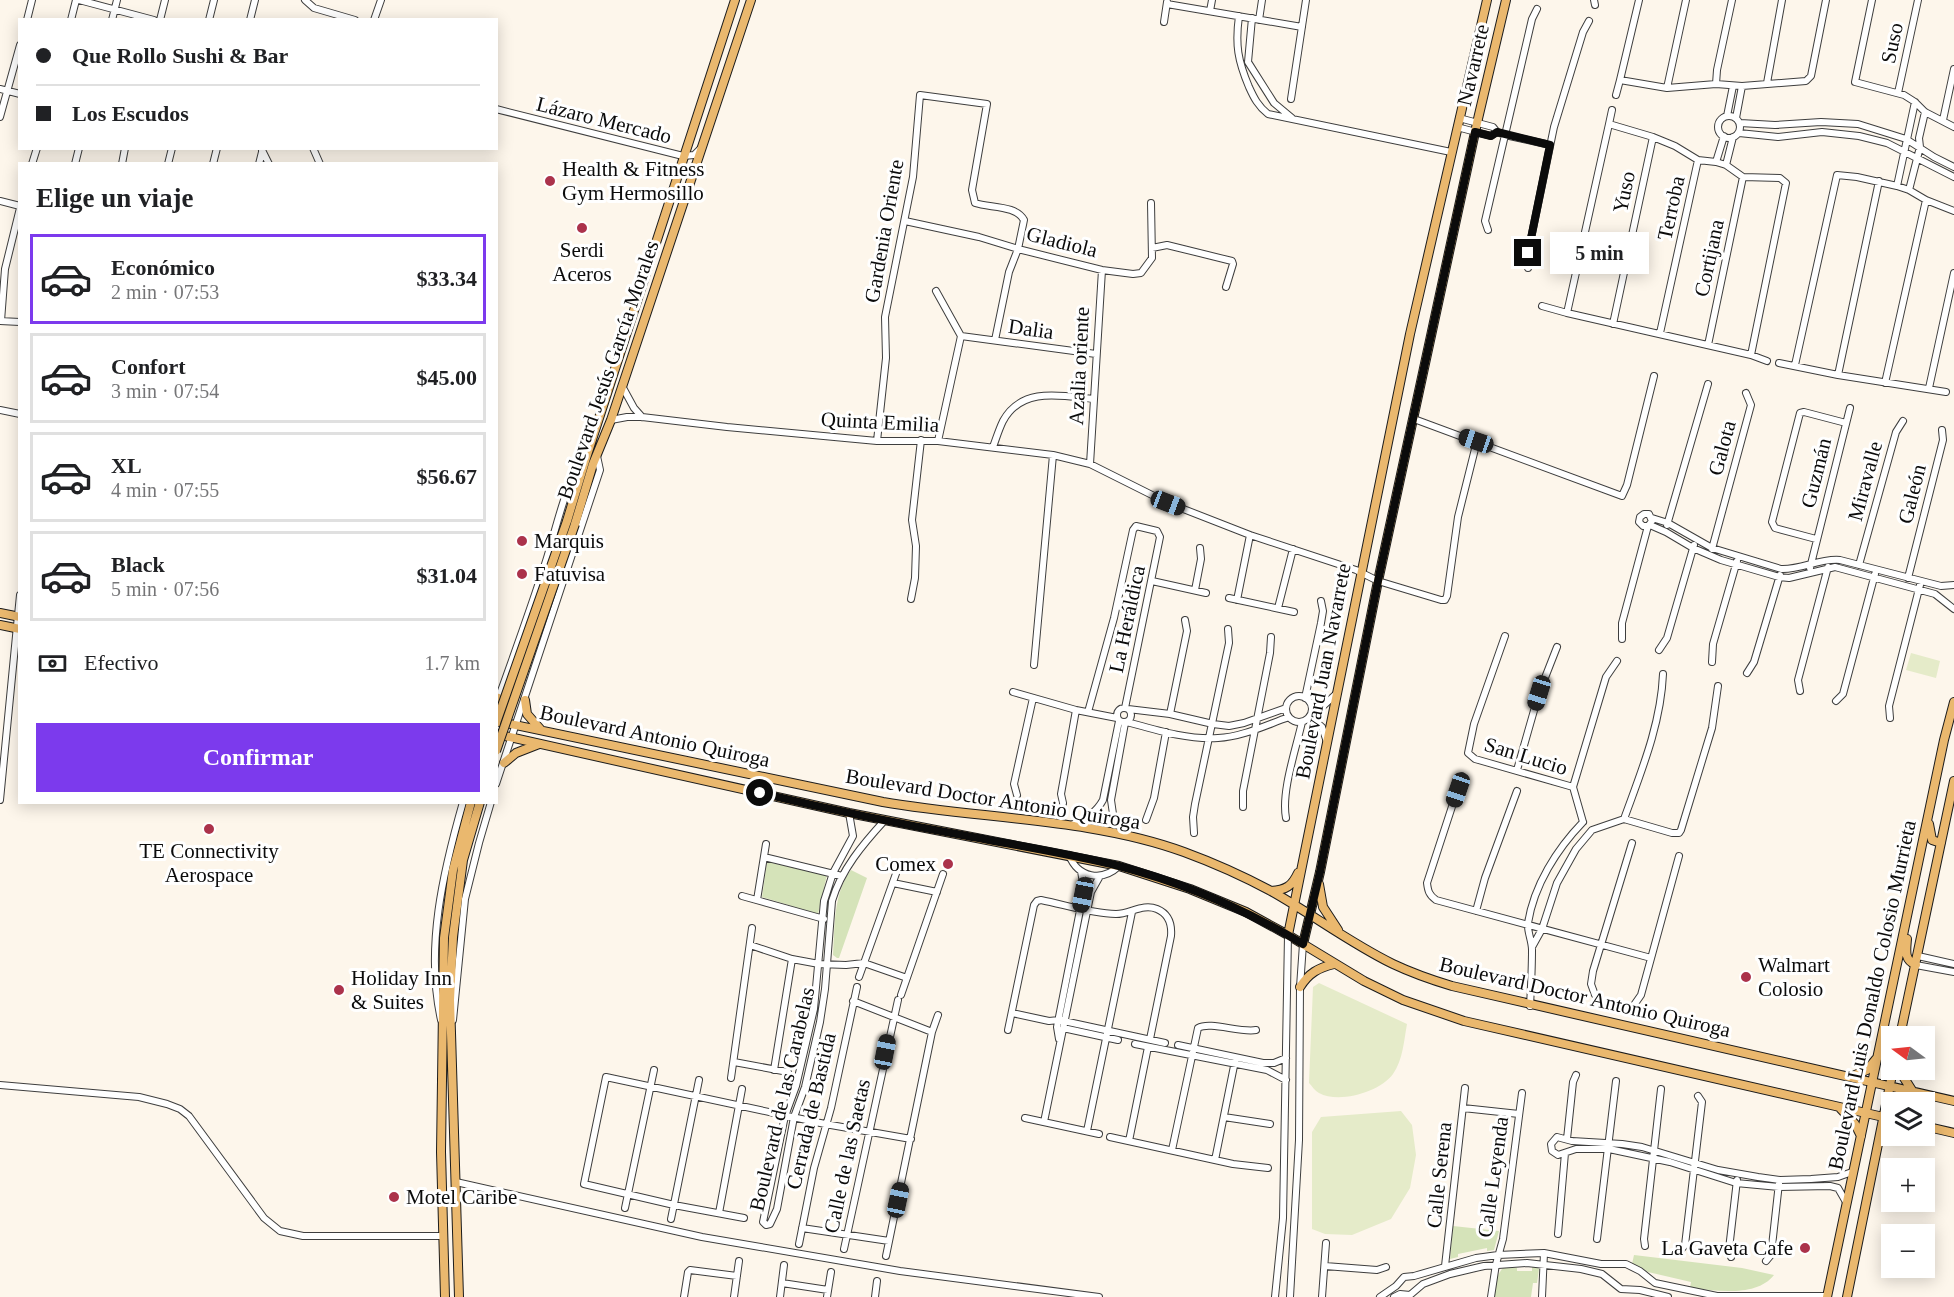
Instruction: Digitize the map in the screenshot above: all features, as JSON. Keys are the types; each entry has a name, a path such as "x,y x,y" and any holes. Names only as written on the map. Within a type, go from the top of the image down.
{"main road":[{"name":"Boulevard Jesús García Morales","path":"498,745 571,522 586,458 735,0"},
{"name":"Boulevard Jesús García Morales","path":"498,717 611,420 751,0"},
{"name":"Navarrete","path":"1394,414 1451,152 1487,0"},
{"name":"Navarrete","path":"1414,419 1475,132 1506,0"},
{"name":"Boulevard Juan Navarrete","path":"1288,935 1394,414"},
{"name":"Boulevard Juan Navarrete","path":"1303,944 1414,419"},
{"path":"0,613 18,617"},
{"path":"0,625 18,628"},
{"path":"525,700 526,714 543,731"},
{"name":"Boulevard Luis Donaldo Colosio Murrieta","path":"1828,1296 1852,1172 1954,702"},
{"name":"Boulevard Antonio Quiroga","path":"498,722 807,786"},
{"name":"Boulevard Antonio Quiroga","path":"498,734 803,802"},
{"path":"504,763 516,753 539,744"},
{"name":"Boulevard Luis Donaldo Colosio Murrieta","path":"1902,1026 1954,781"},
{"name":"Boulevard Doctor Antonio Quiroga","path":"807,786 931,810 1070,826 1131,837 1182,852 1239,874 1393,964 1420,976 1530,1006 1913,1092"},
{"path":"784,798 791,788 815,792 828,791"},
{"name":"Boulevard Doctor Antonio Quiroga","path":"803,802 1119,866 1190,889 1246,912 1334,964 1403,1000 1464,1021 1881,1116"},
{"path":"445,1297 441,1152 441,1023 444,938 453,870 470,804"},
{"path":"459,1297 450,1000 458,888 463,860 479,804"},
{"path":"1929,817 1930,836 1932,840 1941,843"},
{"path":"1270,891 1290,886 1302,866"},
{"path":"1299,880 1308,888 1317,883 1323,907 1340,934"},
{"path":"1912,897 1914,904 1905,953 1908,959 1916,965"},
{"path":"1300,987 1308,975 1334,964"},
{"path":"1850,1077 1867,1070 1878,1055"},
{"name":"Boulevard Luis Donaldo Colosio Murrieta","path":"1890,1092 1891,1080"},
{"path":"1905,1080 1913,1092"},
{"name":"Boulevard Doctor Antonio Quiroga","path":"1935,1097 1954,1101"},
{"path":"1837,1106 1850,1117 1861,1136"},
{"path":"1935,1128 1954,1132"},
{"name":"Boulevard Luis Donaldo Colosio Murrieta","path":"1847,1297 1881,1137"},
{"path":"1878,1145 1881,1141"}],"street":[{"path":"28,18 32,0"},
{"path":"72,18 77,0 147,18"},
{"path":"113,18 117,0"},
{"path":"160,18 165,0"},
{"path":"210,18 214,0"},
{"path":"250,18 255,0"},
{"path":"305,0 314,8 347,18"},
{"path":"375,18 381,0"},
{"path":"1210,11 1212,0"},
{"path":"1262,0 1248,62 1274,103 1293,118"},
{"path":"1291,99 1306,0"},
{"path":"1616,95 1639,0"},
{"path":"1667,88 1686,0"},
{"path":"1716,84 1732,0"},
{"path":"1767,83 1782,0"},
{"path":"1620,80 1667,88 1716,84 1742,86 1809,79 1826,0"},
{"path":"1872,0 1855,80 1857,84 1898,93 1915,102 1925,112 1954,127"},
{"name":"Suso","path":"1898,93 1918,0"},
{"path":"1164,22 1167,2 1302,27"},
{"path":"1488,230 1485,221 1532,19 1537,9"},
{"path":"1239,16 1237,48 1240,65 1257,104 1268,114 1451,152"},
{"path":"1528,268 1528,253 1550,145 1580,42 1589,21"},
{"path":"0,117 4,90 18,51"},
{"path":"1240,65 1248,62"},
{"path":"1943,120 1954,69"},
{"path":"1733,86 1726,116 1718,125 1719,132 1724,136 1778,136 1822,132 1859,136 1887,143 1954,177"},
{"path":"1727,162 1736,135 1742,86"},
{"name":"Gardenia Oriente","path":"877,441 886,358 885,317 914,170 920,95 987,104 972,189 973,198 975,203 1021,214 1024,220 1018,249"},
{"path":"1897,186 1915,102"},
{"name":"Lázaro Mercado","path":"498,110 683,156 694,155 701,147"},
{"path":"1567,313 1612,110"},
{"path":"1909,190 1920,147 1919,138 1925,112"},
{"path":"1726,116 1775,125 1821,122 1858,124 1906,139 1954,167"},
{"path":"1459,118 1493,127 1497,132 1505,135 1550,145"},
{"path":"1821,122 1822,132"},
{"path":"1609,124 1676,146 1698,160 1717,159 1727,162 1743,177 1780,178 1786,183 1751,355"},
{"path":"1457,127 1491,136 1497,132"},
{"path":"1717,159 1724,136"},
{"name":"Yuso","path":"1613,324 1653,137"},
{"name":"Terroba","path":"1660,333 1698,160"},
{"path":"1795,365 1837,175 1842,174 1897,186 1954,211"},
{"name":"Cortijana","path":"1708,345 1743,177"},
{"path":"1838,375 1879,181"},
{"path":"1885,383 1926,200"},
{"path":"0,201 18,206"},
{"name":"Gladiola","path":"905,221 960,232 1102,270 1133,274 1141,273 1152,258 1151,203"},
{"path":"18,215 4,269 0,321 18,322"},
{"path":"1152,248 1167,245 1232,261 1226,287"},
{"path":"995,340 1009,272 1018,249"},
{"name":"Azalia oriente","path":"1090,464 1102,270"},
{"path":"1929,388 1954,273"},
{"path":"936,291 961,336 938,441"},
{"path":"1542,306 1751,355 1767,361"},
{"name":"Dalia","path":"961,336 1096,354"},
{"path":"1779,363 1946,392"},
{"path":"1414,419 1622,496 1627,485 1654,376"},
{"path":"1666,532 1707,384"},
{"path":"622,386 634,408 642,417"},
{"name":"Galota","path":"1710,555 1751,405 1746,393"},
{"path":"993,447 1004,419 1015,406 1029,398 1042,395 1094,399"},
{"path":"1845,423 1850,408"},
{"path":"0,410 18,414"},
{"name":"Guzmán","path":"1804,412 1845,423 1816,539 1775,528 1772,522 1774,511 1800,413 1804,412"},
{"name":"Quinta Emilia","path":"611,420 642,417 727,428 877,441 938,441 1053,455 1090,464 1168,503 1250,535 1361,572 1378,581 1442,600 1448,596 1458,517 1476,441"},
{"name":"Miravalle","path":"1857,572 1896,432 1904,421"},
{"name":"Galeón","path":"1906,585 1943,440 1942,430"},
{"path":"910,599 916,562 912,520 921,441"},
{"path":"1034,665 1053,455"},
{"path":"498,779 600,470 597,456"},
{"path":"498,697 570,487 578,466 586,458"},
{"path":"1650,523 1668,523 1712,548 1781,569 1792,569 1829,559 1859,564 1941,586 1954,585"},
{"path":"1650,523 1693,548 1779,577 1789,578 1835,567 1938,595 1954,609"},
{"path":"1622,639 1622,623 1650,523"},
{"name":"La Heráldica","path":"1088,712 1114,618 1132,530 1136,526 1157,531 1160,537 1126,708 1131,718 1122,721"},
{"path":"1237,600 1250,535"},
{"path":"1659,650 1667,638 1696,539"},
{"path":"1809,573 1816,539"},
{"path":"1195,590 1201,559 1200,548"},
{"path":"1278,608 1293,549"},
{"path":"1712,662 1713,644 1739,556"},
{"path":"1800,691 1798,680 1829,559"},
{"path":"1747,673 1754,662 1781,569"},
{"path":"1836,701 1843,694 1877,569"},
{"path":"1152,581 1206,593"},
{"path":"1890,718 1889,706 1921,581"},
{"path":"1938,595 1941,586"},
{"path":"1229,598 1294,612"},
{"path":"1321,601 1323,611 1305,698 1312,707 1317,708 1326,705 1337,692"},
{"path":"0,800 18,617"},
{"path":"1170,714 1187,631 1185,620"},
{"path":"1194,833 1195,804 1229,643 1228,629"},
{"name":"San Lucio","path":"1505,636 1474,724 1468,749 1470,756 1573,788"},
{"path":"1244,807 1243,791 1271,638"},
{"path":"1516,770 1539,693 1557,647"},
{"path":"1592,830 1583,822 1573,788 1606,677 1617,661"},
{"path":"507,673 508,682 514,688 527,689 530,685"},
{"path":"1624,819 1650,747 1660,702 1662,674"},
{"path":"1532,947 1542,929 1557,883 1576,849 1592,830 1624,819 1679,833 1683,827 1712,728 1718,686"},
{"path":"1013,692 1166,732 1210,738 1234,736 1289,717"},
{"path":"1131,837 1118,823 1111,806 1122,721 1117,712 1126,708 1170,714 1213,724 1235,725 1286,708 1293,698 1305,698"},
{"path":"1017,795 1014,784 1033,699"},
{"path":"1286,708 1289,717 1294,721 1302,722 1310,717 1312,707"},
{"path":"1063,803 1061,794 1076,710"},
{"path":"1310,717 1322,727 1327,742"},
{"path":"1070,826 1091,815 1101,804 1122,721"},
{"path":"1286,818 1287,791 1302,722"},
{"path":"1146,820 1154,798 1166,732"},
{"path":"1462,776 1427,883 1428,892 1436,900 1651,958"},
{"path":"1476,910 1516,791"},
{"path":"441,1023 435,986 436,934 445,871 462,804"},
{"path":"452,1027 465,899 478,843 490,804"},
{"path":"1101,804 1111,806"},
{"name":"Boulevard de las Carabelas","path":"849,813 853,836 833,873 824,901 814,1009 801,1068 785,1116 764,1222 766,1225 770,1224 777,1209 794,1117 805,1087 820,1022 832,901 842,876 885,820"},
{"path":"1530,1006 1532,947 1528,925 1537,895 1552,861 1583,822"},
{"path":"1595,995 1591,984 1600,944 1632,843"},
{"path":"757,900 766,844"},
{"path":"1069,855 1073,864 1090,875 1107,874 1119,866"},
{"path":"1634,1005 1641,995 1679,856"},
{"path":"764,857 842,876"},
{"path":"859,977 898,868"},
{"path":"1081,871 1084,909"},
{"path":"750,945 792,959 819,964 864,963 907,978 943,874"},
{"path":"1044,1122 1084,909 1092,888 1100,876"},
{"path":"893,883 937,892"},
{"path":"742,896 831,920"},
{"path":"1008,1030 1035,903 1044,900 1117,914 1132,912 1144,907 1157,909 1166,914 1172,927 1150,1039"},
{"path":"1088,1131 1132,912"},
{"path":"731,1078 752,928"},
{"path":"1275,1297 1284,1186 1288,935"},
{"path":"1290,1297 1297,1187 1300,987 1303,944"},
{"path":"1916,965 1952,972 1953,964 1918,956"},
{"path":"774,1070 792,959"},
{"name":"Calle de las Saetas","path":"844,1249 893,1017 907,978"},
{"name":"Cerrada de Bastida","path":"799,1244 856,987"},
{"path":"853,1001 932,1032"},
{"path":"1012,1013 1118,1040"},
{"path":"886,1256 932,1032 938,1015"},
{"path":"1061,1024 1108,1030 1165,1043"},
{"path":"1172,1150 1196,1032 1201,1025 1237,1031 1256,1030"},
{"path":"1135,1044 1191,1056 1268,1067 1286,1080"},
{"path":"1178,1046 1193,1048 1235,1061"},
{"path":"1129,1141 1148,1047"},
{"path":"1268,1067 1286,1058"},
{"path":"1215,1160 1235,1061"},
{"path":"734,1062 788,1072"},
{"path":"625,1208 654,1070"},
{"path":"1567,1139 1573,1082 1576,1075"},
{"path":"744,1218 674,1205 584,1184 604,1080 609,1076 785,1116 911,1139"},
{"path":"671,1218 699,1080"},
{"path":"1598,1239 1616,1081"},
{"path":"0,1085 139,1097 180,1109 197,1126 256,1209 273,1226 288,1234 303,1236 443,1236"},
{"name":"Calle Serena","path":"1445,1266 1465,1088"},
{"path":"719,1213 742,1089"},
{"path":"1645,1245 1661,1089"},
{"name":"Calle Leyenda","path":"1491,1297 1503,1239 1522,1093"},
{"path":"1680,1251 1685,1245 1695,1171 1702,1102 1698,1096"},
{"path":"1463,1108 1519,1114"},
{"path":"1025,1118 1099,1134"},
{"path":"1224,1118 1270,1124"},
{"path":"1110,1137 1215,1160 1268,1168"},
{"path":"1779,1183 1653,1150 1609,1146 1557,1137 1551,1144 1555,1154 1561,1155 1576,1149 1609,1146 1736,1183 1779,1183 1811,1183 1834,1187 1842,1193 1846,1202"},
{"path":"1558,1234 1565,1153"},
{"path":"1811,1183 1852,1172"},
{"path":"1731,1257 1729,1249 1739,1174"},
{"path":"456,1182 702,1237 900,1271 1099,1297"},
{"path":"1766,1261 1771,1255 1779,1183"},
{"path":"1284,1186 1297,1187"},
{"path":"802,1228 889,1241"},
{"path":"1322,1297 1326,1243"},
{"path":"1542,1297 1544,1253"},
{"path":"1380,1297 1404,1277 1468,1259 1544,1253 1612,1264 1626,1264 1655,1283 1698,1295 1828,1296"},
{"path":"734,1297 739,1261"},
{"path":"1396,1286 1397,1296 1410,1295 1418,1286 1450,1274 1496,1264 1544,1264 1602,1274 1621,1289 1640,1290 1668,1297"},
{"path":"1607,1278 1612,1264"},
{"path":"780,1297 784,1265"},
{"path":"1325,1266 1377,1270 1386,1267"},
{"path":"1433,1269 1437,1279"},
{"path":"684,1297 690,1270 737,1276"},
{"path":"782,1283 828,1293 831,1272"},
{"path":"1640,1290 1644,1283 1644,1275"},
{"path":"875,1297 877,1281"}],"green space":[{"path":"1911,653 1940,661 1936,678 1906,670"},
{"path":"767,862 827,875 818,914 762,897"},
{"path":"851,870 867,878 839,958 837,958 833,955 836,911 841,889"},
{"path":"1319,983 1407,1024 1399,1063 1393,1074 1379,1086 1348,1097 1337,1097 1319,1093 1309,1083 1313,987"},
{"path":"1401,1111 1412,1125 1416,1155 1410,1188 1391,1219 1352,1235 1325,1234 1312,1229 1312,1132 1321,1117"},
{"path":"1453,1226 1499,1231 1494,1250 1487,1251 1487,1248 1458,1254 1458,1257 1450,1259"},
{"path":"1634,1255 1742,1268 1774,1275 1758,1287 1747,1290 1724,1291 1690,1288 1691,1282 1648,1272 1632,1264"},
{"path":"1504,1267 1517,1268 1517,1271 1532,1271 1532,1267 1539,1269 1537,1283 1533,1283 1531,1297 1494,1297 1495,1285"}],"place":[{"name":"Health & Fitness Gym Hermosillo","path":"550,181"},
{"name":"Serdi Aceros","path":"582,228"},
{"name":"Marquis","path":"522,541"},
{"name":"Fatuvisa","path":"522,574"},
{"name":"TE Connectivity Aerospace","path":"209,829"},
{"name":"Comex","path":"948,864"},
{"name":"Walmart Colosio","path":"1746,977"},
{"name":"Holiday Inn & Suites","path":"339,990"},
{"name":"Motel Caribe","path":"394,1197"},
{"name":"La Gaveta Cafe","path":"1805,1248"}],"route":[{"path":"760,793 1119,866 1160,878 1246,912 1303,944 1320,872 1378,581 1475,132 1491,136 1497,132 1550,145 1528,253"}]}
